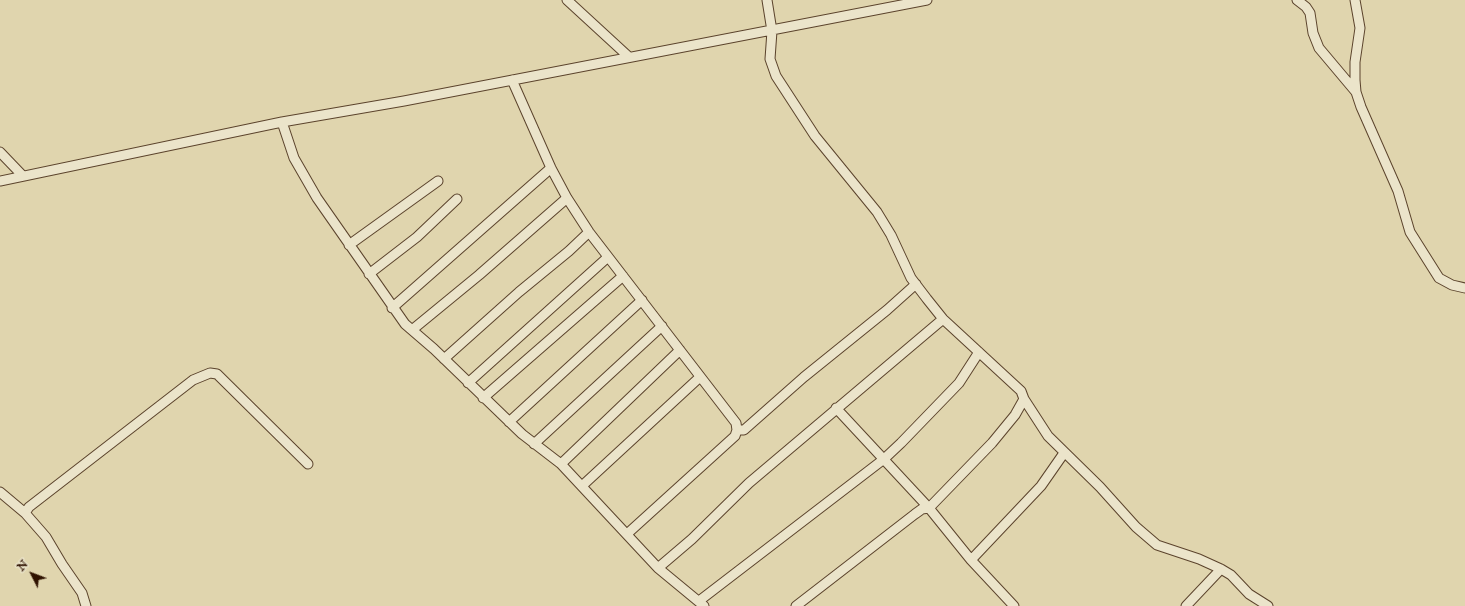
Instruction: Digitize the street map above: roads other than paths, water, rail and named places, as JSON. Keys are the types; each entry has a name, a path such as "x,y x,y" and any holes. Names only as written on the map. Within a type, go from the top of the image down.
{"street":[{"path":"567,0 629,58"},
{"path":"767,0 772,31 770,59 776,76 815,136 881,218 916,284 943,319 1021,391 1024,399 1048,436 1153,542 1200,559 1221,569 1231,575 1249,594 1268,606"},
{"path":"0,181 282,122 772,31 927,0"},
{"path":"1297,0 1310,13 1319,48 1356,92 1398,191 1410,232 1439,278 1448,284 1465,288"},
{"path":"1355,0 1360,28 1356,62 1356,92"},
{"path":"512,80 551,168 567,198 589,232 736,423 737,430 735,436 628,534"},
{"path":"282,122 298,166 317,198 392,308 412,330 483,398 534,444 560,464 583,485 658,568 702,604 884,459 959,383 979,352"},
{"path":"0,152 23,176"},
{"path":"392,308 551,168"},
{"path":"349,245 438,181"},
{"path":"412,330 479,275 567,198"},
{"path":"369,274 417,237 457,199"},
{"path":"444,360 519,292 569,251 589,232"},
{"path":"468,383 608,257"},
{"path":"483,398 624,276"},
{"path":"737,430 744,430 804,377 881,315 916,284"},
{"path":"509,422 642,300"},
{"path":"658,568 692,539 749,482 943,319"},
{"path":"534,444 662,326"},
{"path":"560,464 680,350"},
{"path":"25,513 29,507 193,380 210,373 217,374 308,464"},
{"path":"583,485 700,377"},
{"path":"796,606 915,514 922,509 929,508 992,443 1015,415 1024,399"},
{"path":"836,408 929,508 1012,605"},
{"path":"972,560 1041,486 1064,453"},
{"path":"0,492 25,513 46,537 82,593 86,606"},
{"path":"1186,606 1221,569"}]}
